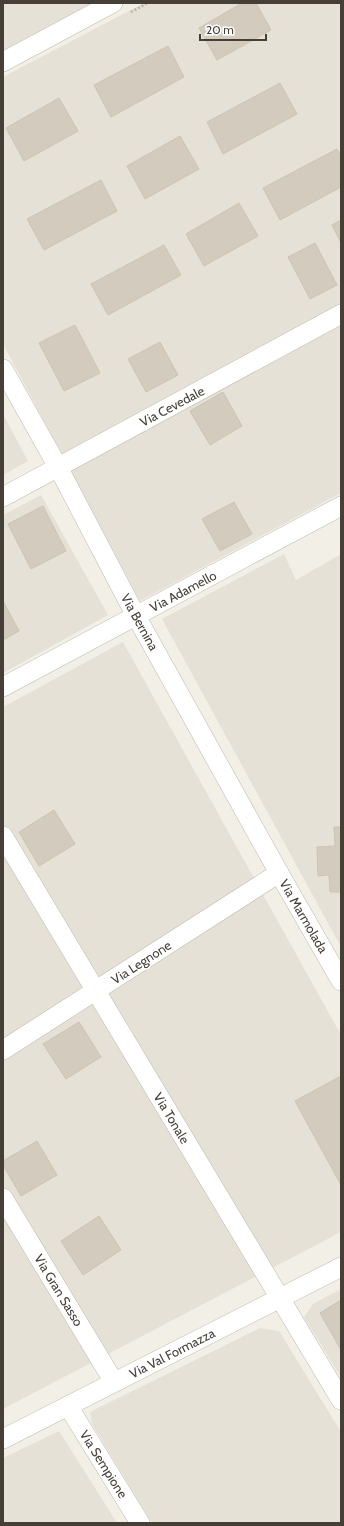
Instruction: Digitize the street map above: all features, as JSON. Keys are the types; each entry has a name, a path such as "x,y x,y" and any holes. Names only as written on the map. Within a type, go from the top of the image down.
{"street":[{"path":"3,62 113,3"},
{"name":"Via Cevedale","path":"3,497 341,314"},
{"name":"Via Bernina","path":"3,369 58,467 136,616 279,873"},
{"name":"Via Adamello","path":"3,687 341,506"},
{"name":"Via Tonale","path":"3,836 341,1400"},
{"name":"Via Marmolada","path":"279,873 341,981"},
{"name":"Via Legnone","path":"3,1050 279,873"},
{"name":"Via Gran Sasso","path":"3,1198 114,1382"},
{"name":"Via Val Formazza","path":"3,1439 341,1267"},
{"name":"Via Sempione","path":"68,1406 140,1523"}],"shaded area":[{"path":"3,3 97,3 3,54"},
{"path":"144,3 341,3 341,493 140,601 3,344 3,77"},
{"path":"3,414 28,461 3,475"},
{"path":"41,495 108,615 3,673 3,515"},
{"path":"284,554 296,580 341,554 341,947 162,619"},
{"path":"123,642 341,1035 341,1232 3,1409 3,707"},
{"path":"341,1289 341,1377 304,1317 313,1304"},
{"path":"260,1328 279,1331 341,1432 341,1523 152,1523 92,1424 90,1412"},
{"path":"59,1431 117,1523 3,1523 3,1458"}],"building":[{"path":"242,3 256,3 271,30 217,60 199,28"},
{"path":"168,46 184,77 111,117 94,85"},
{"path":"280,83 297,114 223,154 207,122"},
{"path":"59,98 78,131 24,161 6,128"},
{"path":"180,136 199,169 145,199 127,166"},
{"path":"337,149 341,156 341,187 280,220 263,188"},
{"path":"101,180 117,211 44,250 27,219"},
{"path":"239,203 258,236 204,266 186,234"},
{"path":"341,220 341,243 332,225"},
{"path":"315,243 337,285 310,299 288,257"},
{"path":"164,245 181,275 108,315 91,284"},
{"path":"75,325 100,373 64,391 39,343"},
{"path":"160,342 178,375 146,392 128,359"},
{"path":"223,392 242,426 210,445 190,411"},
{"path":"234,502 252,534 220,551 202,519"},
{"path":"43,506 66,551 31,569 8,524"},
{"path":"3,601 19,631 3,640"},
{"path":"54,810 75,844 39,866 19,832"},
{"path":"334,827 341,827 341,892 330,892 329,875 318,876 317,847 335,846"},
{"path":"79,1022 101,1057 66,1079 43,1044"},
{"path":"341,1076 341,1185 295,1101"},
{"path":"37,1141 57,1175 21,1196 3,1165 3,1161"},
{"path":"99,1216 121,1250 83,1275 61,1241"},
{"path":"341,1300 341,1350 320,1313"}]}
